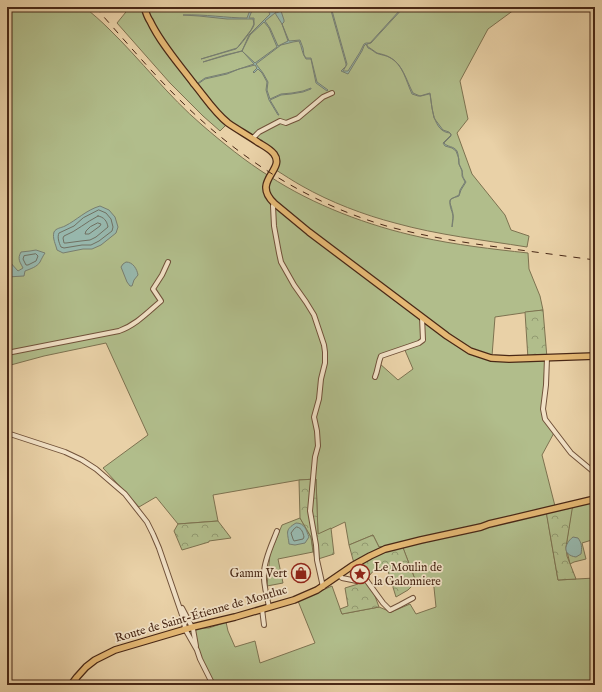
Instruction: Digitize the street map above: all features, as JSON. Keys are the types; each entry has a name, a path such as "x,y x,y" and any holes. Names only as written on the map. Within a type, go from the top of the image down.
{"main road":[{"path":"144,7 150,21 162,41 217,113 228,123 253,138 275,155 276,163 266,183 266,190 269,198 309,232 453,340 470,351 490,358 509,359 595,356"},
{"name":"Route de Saint-Étienne de Montluc","path":"71,685 86,667 95,660 115,650 311,594 362,560 385,550 402,544 481,527 488,524 595,499"}],"street":[{"path":"253,138 259,132 280,121 286,122 298,118 323,97 332,93"},
{"path":"274,203 274,226 281,262 314,316 325,352 325,363 314,417 318,446 315,457 310,511 317,560 323,587"},
{"path":"7,353 128,328 161,301 153,289 168,262"},
{"path":"375,377 378,370 378,363 382,356 419,343 422,340 422,317"},
{"path":"547,358 543,409 545,419 571,453 595,473"},
{"path":"7,433 65,452 82,460 125,494 147,522 153,534 177,600 185,629 197,650"},
{"path":"269,607 264,570 277,531"},
{"path":"338,576 357,581 363,579 367,581 390,610 412,598"},
{"path":"177,600 193,627 200,659 213,685"},
{"path":"262,609 264,625"}],"green space":[{"path":"7,7 84,7 109,29 178,102 202,125 260,170 304,196 361,221 381,227 460,245 528,253 529,269 540,296 543,310 495,317 492,356 545,359 543,409 545,419 555,431 542,455 555,506 546,510 558,580 595,578 595,685 213,685 191,640 188,628 209,628 226,622 235,647 255,641 260,663 315,643 298,601 332,586 342,614 379,607 391,612 410,604 416,614 436,607 433,578 416,582 403,548 419,541 379,547 373,535 349,545 345,522 318,535 316,479 299,480 213,495 218,521 178,524 156,497 139,507 103,468 148,435 106,343 44,356 7,366","holes":["404,348 413,369 398,380 379,363 382,356"]},
{"path":"130,7 518,7 488,29 460,81 468,119 457,133 472,174 505,215 511,230 529,236 527,247 444,234 383,220 336,203 295,182 276,170 276,157 228,123 220,131 170,83 117,23"},
{"path":"543,310 547,358 528,359 525,312"},
{"path":"316,479 318,534 331,528 334,554 315,560 311,537 300,518 299,480"},
{"path":"595,501 595,539 582,543 586,559 570,564 566,547 572,506"},
{"path":"573,504 566,547 567,556 576,579 558,580 546,511"},
{"path":"300,518 311,537 313,552 278,559 283,583 267,586 270,554 282,525"},
{"path":"218,521 231,538 209,541 182,550 174,531 178,524"},
{"path":"373,535 379,547 402,545 416,582 408,590 396,597 388,571 377,567 368,577 379,607 342,614 340,609 348,606 345,588 358,584 364,572 360,564 355,567 349,545"}],"water":[{"path":"237,7 251,9 252,7 272,7 269,8 272,12 280,7 275,12 281,11 284,20 282,24 289,41 300,40 304,54 299,41 293,42 281,45 256,64 263,73 268,82 267,90 270,99 281,94 311,89 303,92 281,95 270,100 278,115 269,100 266,90 267,82 262,73 258,69 254,73 253,72 257,68 255,65 239,69 254,64 242,51 249,35 270,14 267,9 253,8 249,18 254,18 254,24 253,19 227,19 183,15 247,18 250,10","holes":["275,13 282,24 288,41 278,46 270,28 265,21","264,22 269,28 277,47 255,63 242,51 250,35"]},
{"path":"330,7 347,64 346,66 346,64"},
{"path":"404,7 371,43 364,46 348,74 341,71 346,66 343,71 348,71 364,44 370,43"},
{"path":"254,24 253,27 249,34 238,48 201,59 237,48"},
{"path":"367,46 377,53 389,57 376,53"},
{"path":"242,51 203,62 225,55"},
{"path":"305,56 306,58 311,58 317,82 328,90 327,91 316,83 311,59 306,59"},
{"path":"399,66 404,73 413,93 420,96 412,94"},
{"path":"239,69 227,74 205,79 198,84 205,78"},
{"path":"435,120 443,130 450,133 444,132"},
{"path":"451,135 444,143 456,149 458,157 456,151 445,146 443,143"},
{"path":"459,164 462,170 463,177 466,182 459,196 453,198 459,195 460,190 465,182 462,176 462,171"},
{"path":"100,206 109,210 115,217 118,227 116,233 101,245 92,249 83,249 63,253 57,250 53,237 54,232 90,210"},
{"path":"36,250 45,253 39,264 25,271 24,276 7,277 7,260 18,271 23,268 19,259 21,252"},
{"path":"126,262 136,268 138,275 132,286 130,286 127,282 121,267"},
{"path":"296,523 301,524 306,529 309,537 305,543 295,545 289,544 288,530"},
{"path":"573,537 578,538 582,550 581,554 576,557 568,554 566,549 566,546"}],"railway":[{"path":"95,7 159,79 200,119 242,154 289,184 313,197 364,219 419,234 476,244 595,260"}],"place":[{"name":"Gamm Vert","path":"301,573"},
{"name":"Le Moulin de la Galonniere","path":"360,574"}]}
